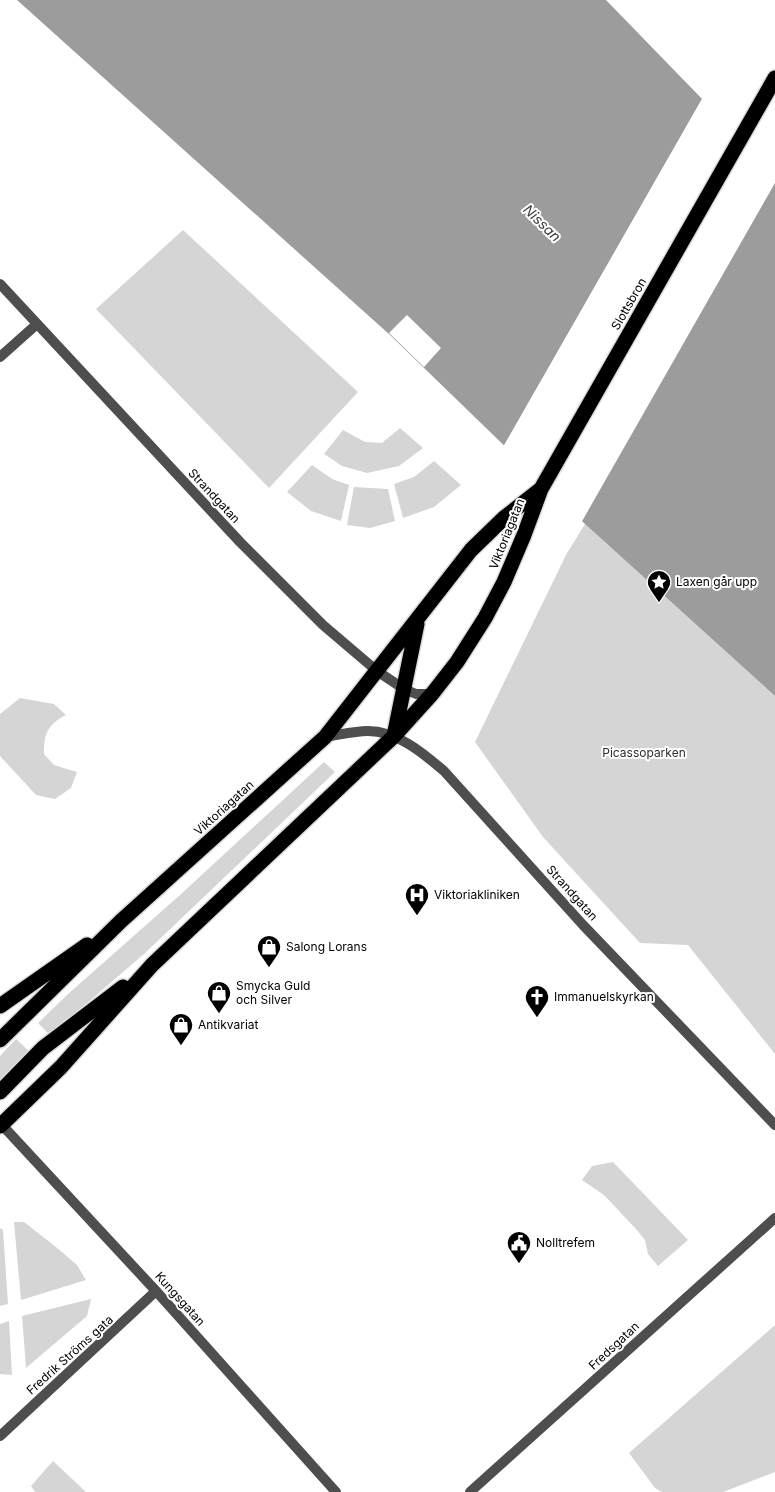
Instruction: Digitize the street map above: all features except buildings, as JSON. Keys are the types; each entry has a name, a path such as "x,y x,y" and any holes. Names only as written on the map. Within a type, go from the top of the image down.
{"highway":[{"name":"Slottsbron","path":"541,489 775,78"},
{"name":"Viktoriagatan","path":"0,1040 121,921 325,737 471,550 504,518 541,489"},
{"name":"Viktoriagatan","path":"1,1126 61,1067 152,965 394,736 432,694 457,662 485,618 524,535 541,489"},
{"name":"Viktoriagatan","path":"394,736 417,620"},
{"name":"Viktoriagatan","path":"0,1006 121,921"},
{"name":"Viktoriagatan","path":"0,1092 43,1048 152,965"}],"street":[{"name":"Strandgatan","path":"0,284 240,542 322,625 378,671 404,689 416,694 432,694"},
{"path":"0,357 37,324"},
{"name":"Strandgatan","path":"325,737 369,730 394,736 422,752 454,782 583,924 775,1125"},
{"name":"Kungsgatan","path":"1,1126 156,1291 336,1492"},
{"name":"Fredsgatan","path":"470,1492 775,1218"},
{"name":"Fredrik Ströms gata","path":"0,1436 156,1291"}],"green space":[{"path":"183,230 358,392 269,488 96,309"},
{"path":"400,428 423,448 399,466 367,473 342,466 324,454 343,430 365,442 382,443"},
{"path":"434,461 461,485 434,507 403,518 394,484 414,477"},
{"path":"312,465 332,479 349,485 341,521 311,511 287,492"},
{"path":"354,487 388,489 395,521 370,528 347,525"},
{"name":"Picassoparken","path":"585,524 775,696 775,1054 688,945 640,943 543,837 475,742 566,555"},
{"path":"20,698 54,704 66,715 55,722 48,731 44,754 54,765 77,772 71,788 55,799 36,795 0,756 0,714"},
{"path":"324,762 335,772 144,954 50,1035 38,1023 68,994 180,895"},
{"path":"16,1039 30,1052 0,1082 0,1056"},
{"path":"613,1162 688,1240 658,1266 648,1254 645,1240 636,1229 604,1195 582,1180 592,1166"},
{"path":"14,1222 24,1222 56,1247 77,1265 86,1280 21,1300"},
{"path":"0,1228 3,1230 8,1304 0,1306"},
{"path":"91,1299 87,1316 26,1368 22,1316"},
{"path":"9,1321 12,1375 0,1374 0,1324"},
{"path":"775,1325 775,1472 723,1492 662,1492 655,1488 629,1453"},
{"path":"53,1461 86,1492 35,1492 31,1486"}],"water":[{"name":"Nissan","path":"17,0 606,0 775,174 775,696 585,524 390,335"}],"pier":[{"path":"703,97 775,170 775,183 581,523 503,447"},
{"path":"407,315 441,348 424,367 389,333"}],"place":[{"name":"Laxen går upp","path":"659,603"},
{"name":"Viktoriakliniken","path":"417,916"},
{"name":"Salong Lorans","path":"269,968"},
{"name":"Smycka Guld och Silver","path":"219,1014"},
{"name":"Immanuelskyrkan","path":"537,1018"},
{"name":"Antikvariat","path":"181,1046"},
{"name":"Nolltrefem","path":"519,1264"}]}
